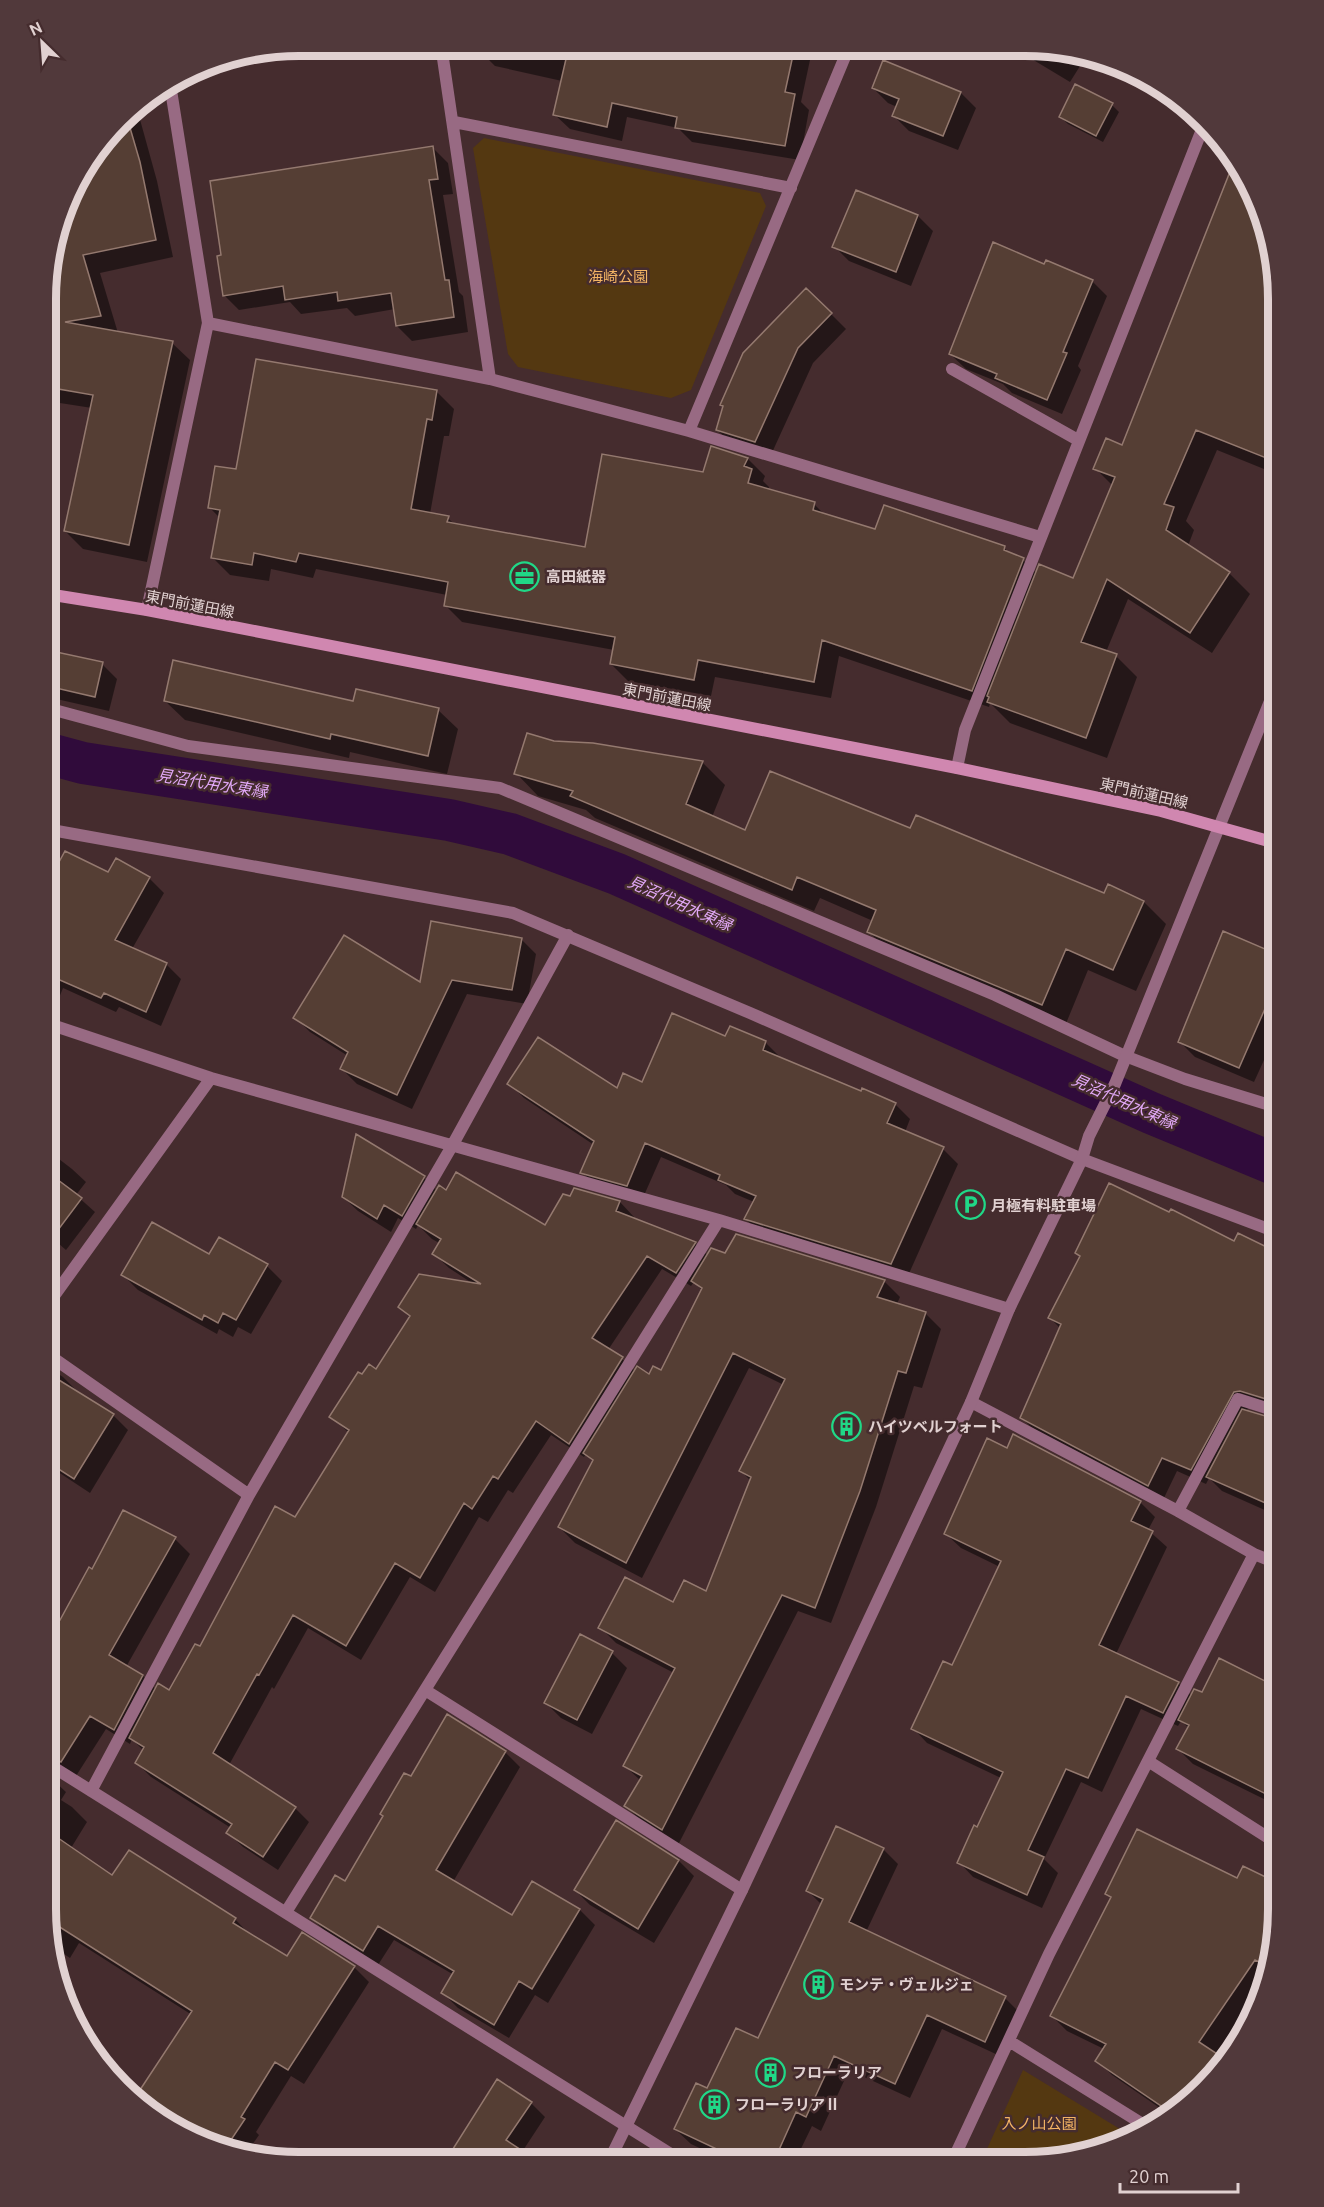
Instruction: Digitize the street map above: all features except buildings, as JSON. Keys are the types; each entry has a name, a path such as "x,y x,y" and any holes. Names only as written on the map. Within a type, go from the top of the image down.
{"main road":[{"name":"東門前蓮田線","path":"56,595 147,610 957,768 1161,811 1268,841"}],"street":[{"path":"443,56 490,379"},
{"path":"689,431 845,56"},
{"path":"147,610 208,323 171,91"},
{"path":"454,122 791,188"},
{"path":"957,768 965,730 1201,131"},
{"path":"208,323 490,379 689,431 1040,537"},
{"path":"952,369 1078,440"},
{"path":"613,2152 742,1890 971,1402 1009,1310 1082,1159 1094,1126 1115,1084 1268,706"},
{"path":"56,711 188,746 500,788 995,995 1125,1056 1185,1079 1268,1105"},
{"path":"56,831 513,913 1082,1159 1268,1229"},
{"path":"91,1791 249,1495 452,1146 568,935"},
{"path":"56,1026 211,1077 719,1220 1009,1310"},
{"path":"56,1293 211,1077"},
{"path":"286,1912 719,1220"},
{"path":"56,1360 249,1495"},
{"path":"1178,1511 1238,1398 1268,1408"},
{"path":"971,1402 1268,1560"},
{"path":"957,2152 1049,1954 1254,1554"},
{"path":"425,1690 742,1890"},
{"path":"1148,1761 1268,1838"},
{"path":"56,1769 668,2152"},
{"path":"1009,2041 1140,2122"}],"green space":[{"name":"海崎公園","path":"484,138 760,193 766,206 691,390 671,398 518,367 508,354 473,148"},
{"name":"入ノ山公園","path":"1023,2070 1123,2131 1104,2139 1073,2147 1026,2152 986,2152"}],"waterway":[{"name":"見沼代用水東縁","path":"56,756 83,763 449,820 510,834 617,874 1151,1113 1268,1161"}],"place":[{"name":"高田紙器","path":"525,576"},
{"name":"月極有料駐車場","path":"970,1205"},
{"name":"ハイツベルフォート","path":"847,1426"},
{"name":"モンテ・ヴェルジェ","path":"818,1984"},
{"name":"フローラリア","path":"771,2072"},
{"name":"フローラリアⅡ","path":"714,2104"}]}
